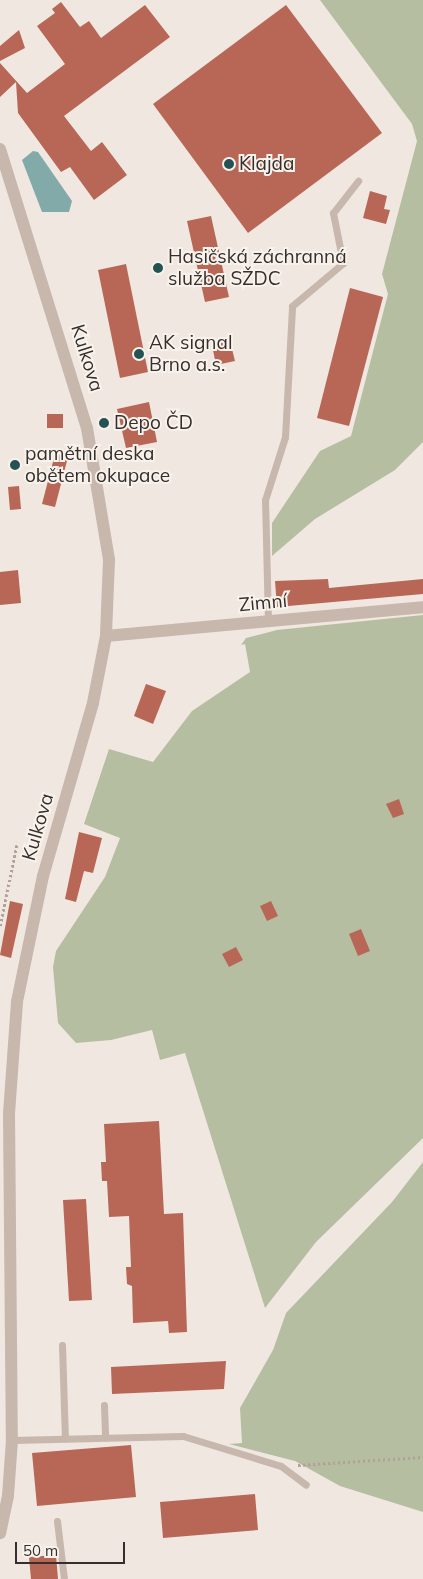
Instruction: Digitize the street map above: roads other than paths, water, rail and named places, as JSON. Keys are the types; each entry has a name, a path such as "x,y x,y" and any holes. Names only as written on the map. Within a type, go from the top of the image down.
{"street":[{"name":"Kulkova","path":"0,149 87,428 108,544 106,636 93,703 43,876 17,1002 9,1113 12,1440 8,1496 0,1533"},
{"name":"Zimní","path":"106,636 423,607"}],"lane":[{"path":"268,622 265,500 285,437 292,306 343,263 333,213 358,181"},
{"path":"62,1345 65,1438"},
{"path":"104,1405 105,1436"},
{"path":"12,1440 105,1436 183,1436 281,1466 306,1485"},
{"path":"58,1521 64,1579"}],"water":[{"path":"33,151 38,152 72,201 69,212 42,212 22,160"}],"place":[{"name":"Klajda","path":"229,164"},
{"name":"Hasičská záchranná služba SŽDC","path":"158,268"},
{"name":"AK signal Brno a.s.","path":"139,354"},
{"name":"Depo ČD","path":"104,423"},
{"name":"pamětní deska obětem okupace","path":"15,465"}]}
